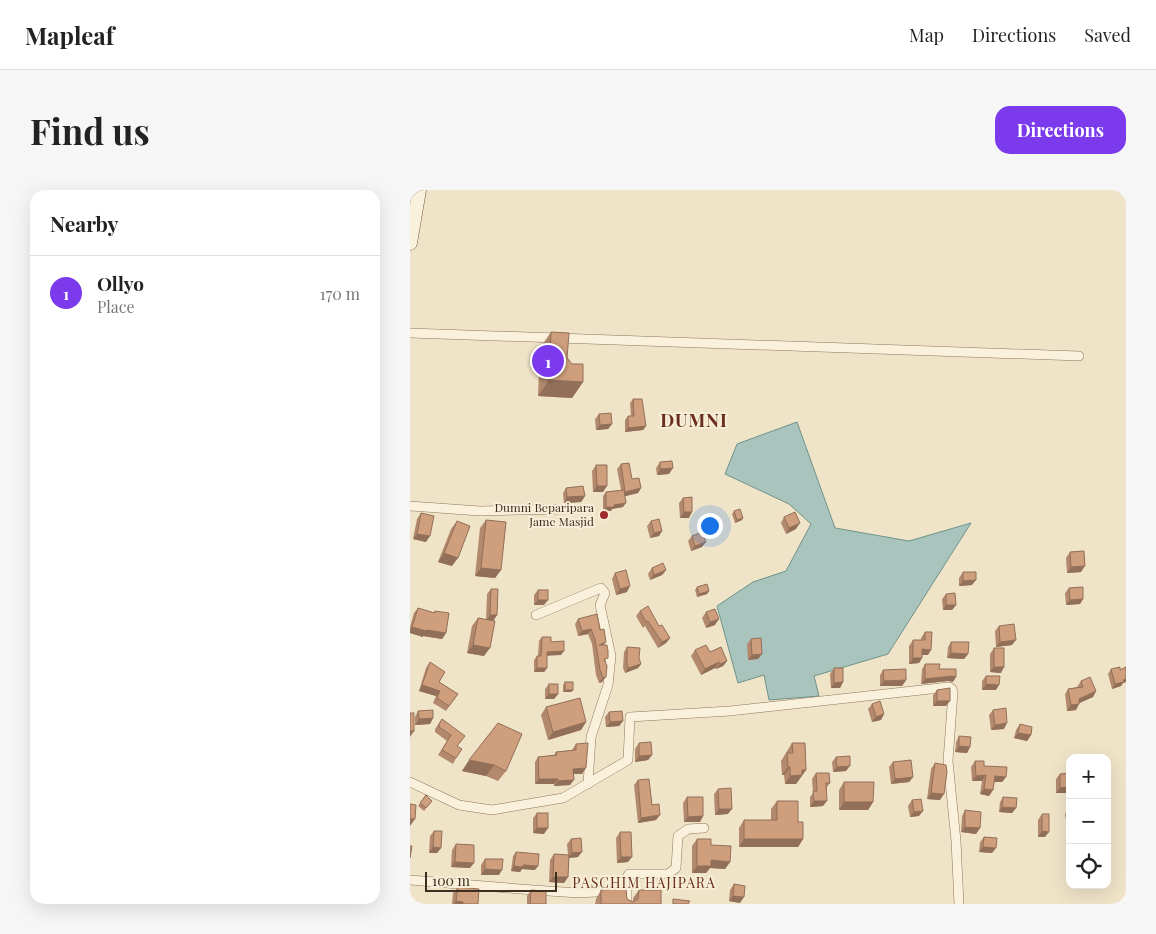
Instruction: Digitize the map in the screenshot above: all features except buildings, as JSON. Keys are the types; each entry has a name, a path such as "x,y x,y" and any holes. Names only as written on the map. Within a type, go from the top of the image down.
{"street":[{"path":"410,243 419,190"},
{"path":"410,333 1079,356"},
{"path":"410,506 480,512 567,509"},
{"path":"536,615 601,588 605,593 600,605 609,639 611,656 608,685 591,737 588,784"},
{"path":"410,782 459,805 492,810 562,798 628,760 630,716 730,711 949,687 953,692 948,761 956,840 959,904"},
{"path":"627,904 626,891 629,874 668,874 676,868 678,836 688,829 704,828"},
{"path":"410,880 579,893 626,891"}],"water":[{"path":"797,422 835,528 909,541 971,523 888,654 814,676 819,696 769,700 764,675 738,683 717,606 753,582 786,571 811,524 789,504 725,474 737,444"}],"place":[{"name":"Ollyo","path":"548,361"},
{"name":"Dumni Beparipara Jame Masjid","path":"604,515"}],"district":[{"name":"DUMNI","path":"694,421"},
{"name":"PASCHIM HAJIPARA","path":"644,883"}]}
